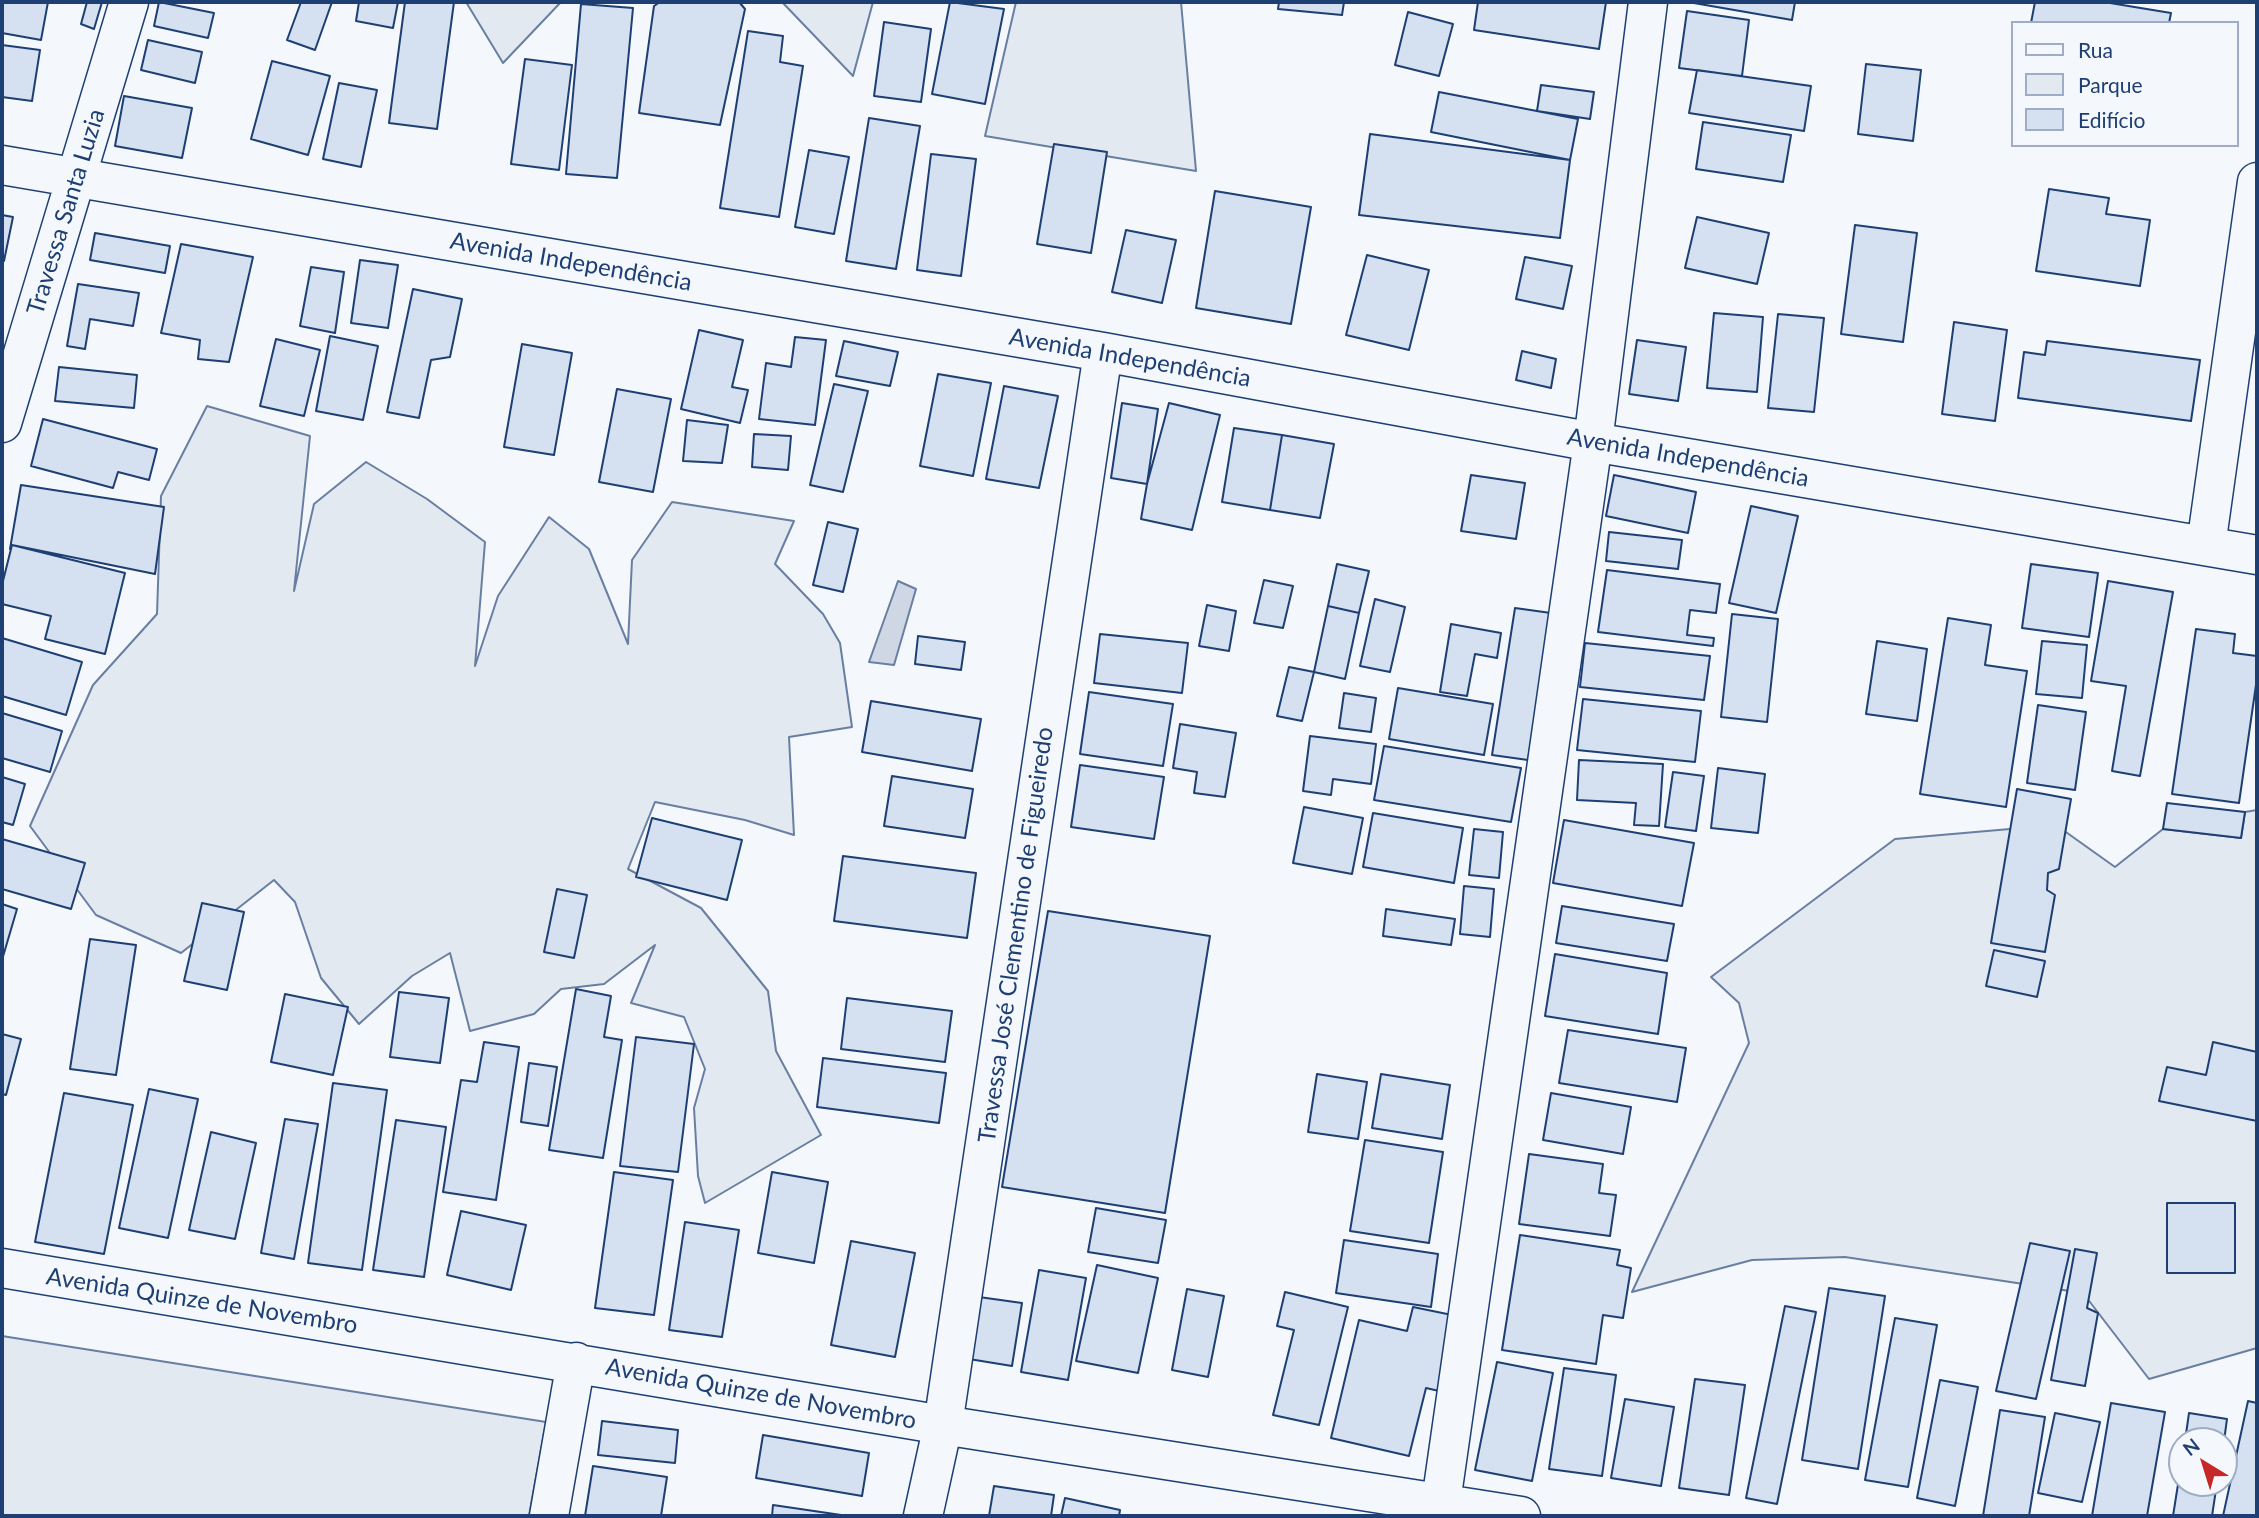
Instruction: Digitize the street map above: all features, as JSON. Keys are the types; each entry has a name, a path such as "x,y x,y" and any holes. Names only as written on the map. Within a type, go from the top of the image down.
{"street":[{"name":"Travessa Santa Luzia","path":"2,423 129,2"},
{"path":"1440,1510 1593,442 1648,2"},
{"name":"Avenida Independência","path":"2,164 1103,352 1593,442 2257,555"},
{"path":"2206,546 2257,181"},
{"name":"Travessa José Clementino de Figueiredo","path":"923,1516 943,1425 1103,352"},
{"name":"Avenida Quinze de Novembro","path":"2,1268 576,1362 1440,1510 1521,1516"},
{"path":"549,1516 576,1362"}],"green space":[{"path":"466,2 561,2 503,63"},
{"path":"782,2 873,2 853,76"},
{"path":"1016,2 1181,2 1196,171 985,136"},
{"path":"207,406 310,436 294,591 314,504 366,462 427,499 485,542 475,666 498,596 549,517 589,549 628,644 632,560 672,502 794,521 775,564 823,614 840,643 852,727 789,737 794,835 745,820 655,802 628,869 701,908 768,991 776,1051 821,1135 705,1203 698,1176 694,1108 705,1069 684,1017 631,1003 655,945 604,984 561,989 534,1014 470,1031 450,953 412,976 359,1024 321,978 295,902 274,880 181,953 96,915 30,826 93,685 157,614 161,496"},
{"path":"2257,810 2257,1348 2149,1379 2083,1293 1845,1257 1752,1260 1632,1292 1749,1043 1739,1003 1711,977 1895,839 2056,825 2115,867 2163,829 2241,838 2245,812"},
{"path":"2,1336 546,1422 529,1516 2,1516"}],"shaded area":[{"path":"898,581 916,589 894,665 869,662"}],"building":[{"path":"2,2 48,2 41,40 2,33"},
{"path":"87,2 102,2 94,29 81,24"},
{"path":"159,2 214,13 208,38 154,26"},
{"path":"301,2 332,2 315,50 287,40"},
{"path":"359,2 398,2 393,28 356,21"},
{"path":"405,2 454,2 437,129 389,123"},
{"path":"660,2 739,2 745,9 720,125 639,113 654,6"},
{"path":"950,2 1004,9 985,104 932,94"},
{"path":"1279,2 1344,2 1342,15 1278,9"},
{"path":"1478,2 1606,2 1599,49 1474,30"},
{"path":"1688,2 1795,2 1792,20"},
{"path":"2035,2 2104,2 2171,13 2169,21 2031,21"},
{"path":"581,4 633,8 617,178 566,174"},
{"path":"1687,11 1749,20 1742,76 1679,68"},
{"path":"1408,12 1453,24 1439,76 1395,65"},
{"path":"884,22 931,29 921,102 874,96"},
{"path":"748,31 783,36 780,62 803,66 779,217 720,208"},
{"path":"148,40 202,52 195,83 141,70"},
{"path":"2,45 40,50 32,101 2,97"},
{"path":"525,59 572,65 559,170 511,164"},
{"path":"272,61 330,76 308,155 251,139"},
{"path":"1866,64 1921,70 1913,141 1858,134"},
{"path":"1697,70 1811,86 1804,131 1689,113"},
{"path":"339,83 377,90 361,167 323,159"},
{"path":"1541,85 1594,92 1590,119 1537,111"},
{"path":"1439,92 1578,119 1570,160 1431,132"},
{"path":"124,96 192,108 182,158 115,146"},
{"path":"869,118 920,126 896,269 846,261"},
{"path":"1703,122 1791,135 1783,182 1696,169"},
{"path":"1370,134 1570,160 1560,238 1359,215"},
{"path":"1054,144 1107,152 1091,253 1037,244"},
{"path":"809,150 849,157 834,234 795,227"},
{"path":"931,154 976,159 961,276 917,270"},
{"path":"2049,189 2109,198 2106,214 2150,220 2140,286 2036,271"},
{"path":"1215,191 1311,207 1291,324 1196,308"},
{"path":"2,215 13,217 4,261 2,261"},
{"path":"1697,217 1769,233 1757,284 1685,268"},
{"path":"1855,225 1917,233 1903,342 1841,334"},
{"path":"1126,230 1176,240 1162,303 1112,292"},
{"path":"95,233 170,246 165,273 90,260"},
{"path":"181,244 253,257 229,362 198,359 200,340 161,333"},
{"path":"1367,255 1429,270 1409,350 1346,335"},
{"path":"1525,257 1572,266 1563,309 1516,299"},
{"path":"360,260 398,265 388,328 351,323"},
{"path":"311,267 344,272 335,333 300,326"},
{"path":"78,284 139,293 133,326 90,319 85,349 67,346"},
{"path":"413,289 462,299 450,357 431,360 419,418 387,412"},
{"path":"1714,313 1763,317 1757,392 1707,388"},
{"path":"1778,314 1824,318 1814,412 1768,408"},
{"path":"1954,322 2007,330 1995,421 1942,414"},
{"path":"699,330 743,340 732,387 748,390 740,423 681,409"},
{"path":"330,336 378,346 363,420 316,411"},
{"path":"795,337 826,340 815,425 759,419 766,363 791,367"},
{"path":"276,339 320,350 304,416 260,406"},
{"path":"1637,340 1686,347 1678,401 1629,394"},
{"path":"844,341 898,352 890,386 836,376"},
{"path":"2047,341 2200,360 2191,421 2018,398 2024,352 2045,355"},
{"path":"522,344 572,353 554,455 504,447"},
{"path":"1522,351 1556,359 1551,388 1516,380"},
{"path":"59,367 137,375 134,408 55,401"},
{"path":"938,374 991,383 973,476 920,466"},
{"path":"834,384 868,391 843,492 810,485"},
{"path":"1004,386 1058,396 1039,488 986,479"},
{"path":"617,389 671,399 653,492 599,482"},
{"path":"1122,403 1158,409 1147,484 1111,478"},
{"path":"1169,403 1220,415 1192,530 1141,519 1147,484"},
{"path":"43,419 157,449 149,480 118,472 113,488 31,466"},
{"path":"687,420 728,425 722,463 683,461"},
{"path":"1234,428 1282,435 1270,510 1222,502"},
{"path":"754,434 791,436 788,470 752,467"},
{"path":"1282,435 1334,444 1320,518 1270,510"},
{"path":"1471,475 1525,483 1516,539 1461,531"},
{"path":"1614,475 1696,492 1688,533 1606,516"},
{"path":"21,485 164,507 155,574 12,545 10,549"},
{"path":"1751,506 1798,516 1776,613 1729,603"},
{"path":"828,522 858,529 843,592 813,585"},
{"path":"1609,532 1682,540 1678,569 1606,561"},
{"path":"12,545 125,573 105,654 45,639 51,616 2,604 2,585"},
{"path":"1337,564 1369,571 1359,613 1328,606"},
{"path":"2031,564 2098,573 2089,637 2022,628"},
{"path":"1607,570 1720,584 1716,613 1690,610 1687,635 1714,638 1713,646 1598,632"},
{"path":"1264,580 1293,586 1283,628 1254,623"},
{"path":"2108,581 2173,592 2140,776 2112,771 2126,686 2091,681"},
{"path":"1375,599 1405,607 1390,672 1360,666"},
{"path":"1207,605 1236,611 1229,651 1199,646"},
{"path":"1328,606 1359,613 1345,679 1314,672"},
{"path":"1515,608 1551,613 1528,760 1492,755"},
{"path":"1732,614 1778,619 1767,722 1721,717"},
{"path":"1948,618 1991,625 1985,665 2027,671 2006,807 1920,794"},
{"path":"1451,624 1501,633 1497,658 1475,654 1467,696 1440,692"},
{"path":"2196,629 2235,634 2233,653 2257,656 2257,678 2239,803 2172,794"},
{"path":"1100,634 1188,643 1182,693 1094,683"},
{"path":"918,636 965,642 961,670 915,664"},
{"path":"2,638 82,662 66,715 2,696"},
{"path":"1877,641 1927,649 1917,721 1866,714"},
{"path":"2042,641 2087,645 2082,698 2036,694"},
{"path":"1585,643 1710,656 1704,700 1580,687"},
{"path":"1289,667 1314,672 1302,721 1277,716"},
{"path":"1398,688 1493,704 1484,755 1389,739"},
{"path":"1089,692 1173,704 1163,766 1080,754"},
{"path":"1344,693 1376,698 1371,732 1339,728"},
{"path":"1583,699 1701,711 1695,762 1577,750"},
{"path":"871,701 981,719 972,771 862,752"},
{"path":"2038,705 2086,712 2075,790 2027,783"},
{"path":"2,713 62,731 50,772 2,758"},
{"path":"1180,724 1236,733 1225,797 1194,793 1197,772 1173,768"},
{"path":"1310,736 1376,744 1371,784 1333,779 1331,795 1303,791"},
{"path":"1384,746 1521,768 1511,822 1374,800"},
{"path":"1579,760 1663,764 1659,826 1634,825 1636,803 1577,800"},
{"path":"1080,765 1164,777 1154,839 1071,827"},
{"path":"1718,768 1765,774 1758,833 1711,828"},
{"path":"1673,772 1704,776 1696,831 1665,827"},
{"path":"892,776 973,789 965,838 884,826"},
{"path":"2,777 25,784 13,825 2,822"},
{"path":"2017,789 2071,799 2059,869 2048,873 2047,890 2055,895 2045,952 1991,943"},
{"path":"2167,803 2245,812 2241,838 2163,829"},
{"path":"1304,807 1363,818 1352,874 1293,863"},
{"path":"1373,813 1463,828 1454,883 1363,867"},
{"path":"652,818 742,840 727,900 636,877"},
{"path":"1564,820 1694,843 1682,906 1553,883"},
{"path":"1474,829 1503,832 1499,878 1469,875"},
{"path":"2,839 85,863 71,909 2,889"},
{"path":"843,856 976,873 967,938 834,921"},
{"path":"1464,886 1494,889 1490,937 1460,934"},
{"path":"557,889 587,895 574,958 544,952"},
{"path":"202,903 244,912 227,990 184,981"},
{"path":"2,904 17,909 2,960"},
{"path":"1562,906 1674,924 1667,961 1556,943"},
{"path":"1386,909 1455,919 1451,945 1383,936"},
{"path":"1048,911 1210,936 1165,1213 1002,1187"},
{"path":"90,939 136,945 116,1075 70,1069"},
{"path":"1994,950 2045,961 2037,997 1986,986"},
{"path":"1555,954 1667,973 1658,1034 1545,1016"},
{"path":"576,989 611,996 604,1037 622,1040 603,1158 549,1150"},
{"path":"399,992 449,998 440,1063 390,1057"},
{"path":"285,994 348,1007 333,1075 271,1062"},
{"path":"847,998 952,1011 945,1062 841,1049"},
{"path":"1568,1030 1686,1048 1677,1102 1559,1083"},
{"path":"2,1034 21,1039 6,1095 2,1094"},
{"path":"636,1037 694,1044 678,1172 620,1166"},
{"path":"484,1042 519,1047 496,1200 443,1192 461,1080 477,1082"},
{"path":"2213,1042 2257,1052 2257,1121 2159,1101 2167,1067 2206,1075"},
{"path":"823,1058 946,1073 939,1123 817,1107"},
{"path":"529,1063 557,1067 548,1126 521,1122"},
{"path":"1317,1074 1367,1082 1358,1139 1308,1132"},
{"path":"1381,1074 1450,1085 1442,1139 1372,1128"},
{"path":"333,1083 387,1090 362,1270 308,1263"},
{"path":"149,1089 198,1099 168,1238 119,1228"},
{"path":"64,1093 133,1105 104,1254 35,1242"},
{"path":"1551,1093 1631,1107 1623,1154 1543,1140"},
{"path":"285,1119 318,1124 294,1259 261,1253"},
{"path":"396,1120 446,1127 424,1277 373,1270"},
{"path":"211,1132 256,1143 235,1239 189,1230"},
{"path":"1365,1140 1443,1152 1429,1243 1350,1231"},
{"path":"1529,1154 1603,1164 1599,1193 1616,1195 1610,1236 1519,1224"},
{"path":"614,1172 673,1180 654,1315 595,1308"},
{"path":"772,1172 828,1182 814,1263 758,1253"},
{"path":"2167,1203 2235,1203 2235,1273 2167,1273"},
{"path":"1096,1208 1166,1220 1158,1263 1088,1252"},
{"path":"461,1211 526,1225 511,1290 447,1275"},
{"path":"685,1222 739,1230 722,1337 669,1330"},
{"path":"1520,1235 1620,1250 1617,1265 1631,1268 1623,1318 1603,1315 1596,1364 1502,1350"},
{"path":"1344,1240 1438,1254 1431,1307 1336,1293"},
{"path":"851,1241 915,1253 895,1357 831,1345"},
{"path":"2030,1243 2070,1251 2036,1399 1996,1391"},
{"path":"2075,1249 2097,1253 2087,1308 2098,1313 2085,1386 2051,1380"},
{"path":"1097,1265 1158,1278 1138,1373 1076,1361"},
{"path":"1039,1270 1086,1278 1068,1380 1021,1372"},
{"path":"1829,1288 1885,1296 1858,1469 1802,1460"},
{"path":"1187,1289 1224,1296 1208,1377 1172,1370"},
{"path":"1285,1292 1348,1307 1319,1425 1273,1415 1294,1330 1277,1326"},
{"path":"979,1297 1022,1303 1012,1366 969,1359"},
{"path":"1785,1306 1816,1312 1777,1504 1746,1498"},
{"path":"1413,1307 1457,1316 1439,1391 1426,1388 1409,1456 1331,1438 1359,1320 1407,1331"},
{"path":"1895,1318 1937,1325 1908,1487 1865,1480"},
{"path":"1497,1362 1553,1373 1532,1481 1475,1470"},
{"path":"1564,1368 1616,1375 1602,1476 1549,1469"},
{"path":"1695,1379 1745,1385 1729,1495 1679,1488"},
{"path":"1940,1380 1978,1387 1955,1506 1917,1498"},
{"path":"1625,1399 1674,1407 1661,1486 1611,1478"},
{"path":"2248,1401 2257,1403 2257,1516 2223,1516 2227,1497 2238,1497 2238,1447"},
{"path":"2111,1403 2165,1412 2147,1516 2092,1516"},
{"path":"2000,1410 2045,1417 2029,1516 1983,1516"},
{"path":"2055,1413 2100,1422 2082,1502 2038,1493"},
{"path":"2189,1413 2227,1419 2226,1427 2187,1427"},
{"path":"602,1421 678,1430 675,1463 598,1455"},
{"path":"763,1435 869,1453 862,1496 756,1478"},
{"path":"593,1466 667,1477 661,1516 585,1516"},
{"path":"994,1486 1054,1495 1051,1516 989,1516"},
{"path":"2176,1497 2215,1497 2212,1516 2173,1516"},
{"path":"1065,1498 1120,1510 1119,1516 1061,1516"},
{"path":"773,1505 848,1516 772,1516"}]}
